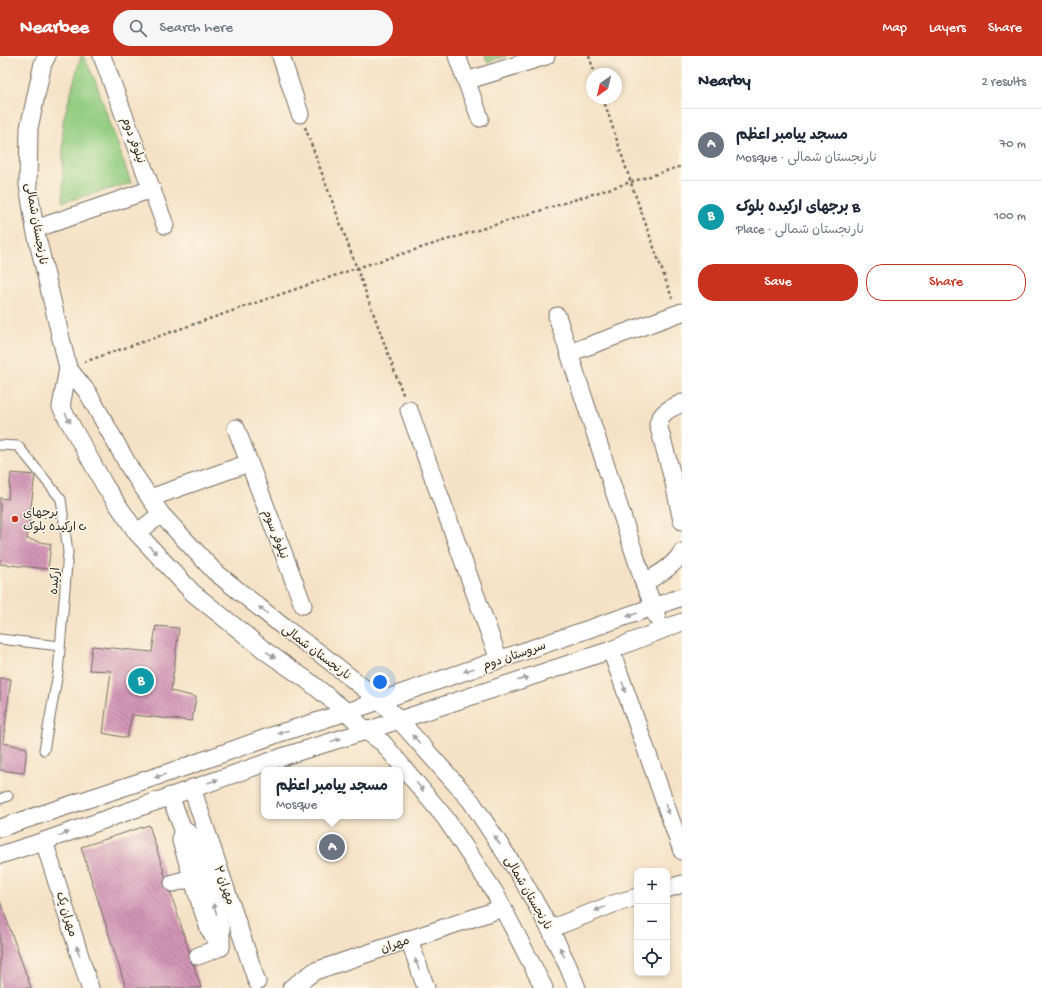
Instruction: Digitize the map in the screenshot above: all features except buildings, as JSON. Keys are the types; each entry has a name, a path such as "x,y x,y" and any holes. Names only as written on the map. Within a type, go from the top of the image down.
{"street":[{"name":"نارنجستان شمالی","path":"47,56 43,63 29,128 28,185 35,229 68,368 61,407 105,486 137,533 193,593 268,654 307,680 347,712 366,731 383,743 403,767"},
{"name":"نیلوفر دوم","path":"102,56 165,225"},
{"path":"280,56 300,114"},
{"path":"457,56 480,118"},
{"path":"466,81 546,56"},
{"path":"35,229 152,189"},
{"path":"569,353 680,313"},
{"path":"557,316 644,584 654,607 661,630"},
{"name":"نارنجستان شمالی","path":"68,368 88,393 131,470 161,514 214,571 286,629 322,655 380,701 399,720 471,801 521,877 550,928 577,988"},
{"path":"682,403 666,411 660,418 658,424 674,483 682,521"},
{"path":"409,410 499,660"},
{"name":"نیلوفر سوم","path":"236,428 303,605"},
{"path":"150,498 249,463"},
{"path":"137,533 161,514"},
{"path":"644,584 666,570 677,560 682,552"},
{"name":"سروستان دوم","path":"0,828 185,768 277,734 380,701 682,597"},
{"name":"سروستان دوم","path":"0,854 44,841 288,755 366,731 611,650 682,622"},
{"path":"611,650 682,851"},
{"name":"نارنجستان شمالی","path":"403,767 446,820 495,893 544,988"},
{"name":"مهران ۲","path":"192,788 257,982"},
{"path":"104,794 111,817"},
{"path":"170,796 182,827 181,841 195,888 209,929 220,947 198,956"},
{"name":"مهران یک","path":"44,841 90,988"},
{"path":"173,883 195,888"},
{"path":"670,888 682,884"},
{"path":"550,928 613,904 634,898"},
{"name":"مهران","path":"292,988 315,971 503,908"},
{"path":"409,939 426,988"}],"lane":[{"name":"ارکیده","path":"0,445 18,446 61,499 68,552 58,673 44,750"},
{"path":"0,639 60,646"}],"path":[{"path":"589,56 593,68"},
{"path":"605,104 631,183 680,313"},
{"path":"300,114 409,410"},
{"path":"68,368 357,268 682,166"}],"green space":[{"path":"81,56 83,56 95,80 131,183 63,202 63,121"},
{"path":"485,56 507,56 487,62"}],"place":[{"name":"برجهای ارکیده بلوک C","path":"15,519"},
{"name":"برجهای ارکیده بلوک B","path":"141,681"},
{"name":"مسجد پیامبر اعظم","path":"332,847"}]}
